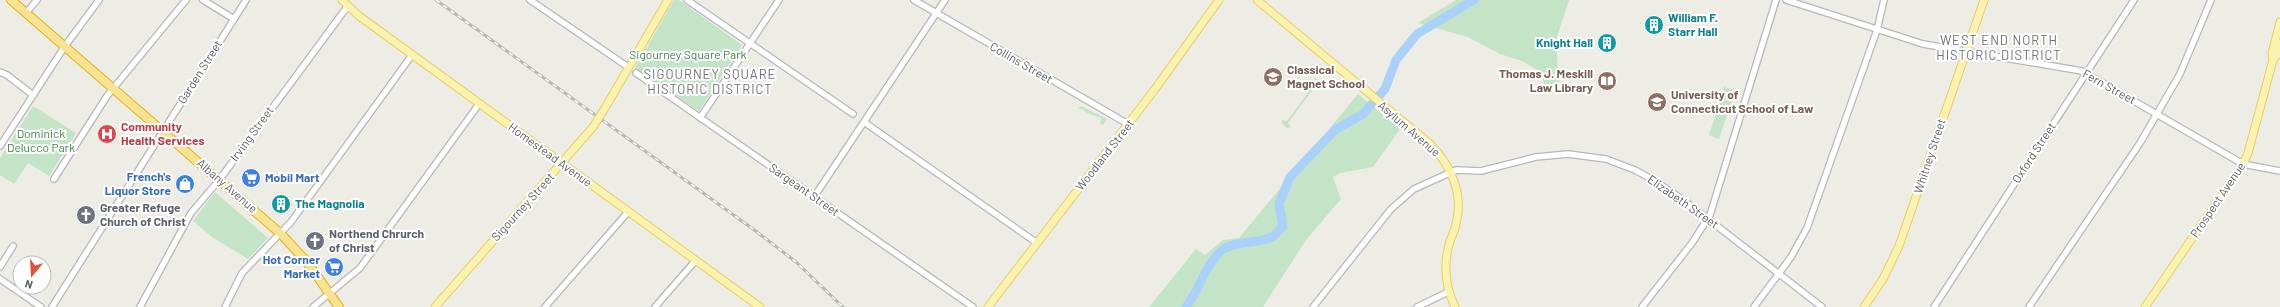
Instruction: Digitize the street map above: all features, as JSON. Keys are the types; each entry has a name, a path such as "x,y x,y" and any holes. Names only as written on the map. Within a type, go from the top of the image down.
{"highway":[{"name":"Albany Avenue","path":"11,0 282,234 306,262 339,307"}],"main road":[{"name":"Homestead Avenue","path":"342,0 347,7 412,55 760,307"},
{"name":"Sigourney Street","path":"435,307 593,127 668,0"},
{"name":"Woodland Street","path":"988,307 1128,124 1219,0"},
{"name":"Asylum Avenue","path":"1257,0 1392,114 1430,144 1451,172 1458,208 1456,225 1446,258 1448,292 1454,307"},
{"name":"Whitney Street","path":"1864,307 1883,279 1898,246 1984,0"},
{"name":"Prospect Avenue","path":"2273,60 2272,53 2280,22"},
{"name":"Prospect Avenue","path":"2145,307 2243,164 2248,153 2273,60 2280,42"}],"street":[{"path":"26,13 37,0"},
{"path":"0,146 65,46 99,0"},
{"path":"54,179 113,88 186,0"},
{"path":"203,0 234,19"},
{"name":"Garden Street","path":"52,307 246,0"},
{"path":"530,0 628,68"},
{"path":"539,6 542,0"},
{"path":"687,0 853,114"},
{"path":"700,118 751,44 779,0"},
{"name":"Collins Street","path":"914,0 1128,124"},
{"path":"814,197 946,0"},
{"path":"1642,307 1708,219 1776,0"},
{"name":"Fern Street","path":"1786,0 1923,44 2086,73 2243,164 2280,171"},
{"path":"1754,307 1780,274 1797,249 1815,208 1877,30 1884,0"},
{"name":"Oxford Street","path":"1934,307 2134,0"},
{"path":"2029,307 2132,156 2157,115 2180,74 2211,0"},
{"name":"Irving Street","path":"140,307 191,212 220,180 347,7"},
{"path":"225,307 242,273 282,234 412,55"},
{"path":"0,72 7,75 33,95"},
{"name":"Sargeant Street","path":"636,73 973,307"},
{"path":"313,307 353,275 364,263 479,104"},
{"path":"864,122 1037,243"},
{"name":"Elizabeth Street","path":"1451,172 1489,169 1558,154 1597,157 1626,166 1656,181 1822,307"},
{"path":"1313,307 1400,200 1414,189 1451,172"},
{"path":"545,307 628,212"},
{"path":"0,267 13,246"},
{"path":"655,307 696,260"},
{"path":"0,279 40,307"},
{"path":"1417,307 1448,292"}],"green space":[{"name":"Sigourney Square Park","path":"674,0 679,0 742,45 699,111 635,68"},
{"path":"1456,0 1569,0 1556,40 1559,84 1545,85 1539,71 1522,61 1500,54 1468,37 1418,23"},
{"path":"1315,78 1322,84 1317,84 1288,123 1291,127 1287,128 1282,123 1282,120 1287,121 1315,83 1313,80"},
{"path":"1724,87 1735,90 1719,139 1709,135"},
{"path":"1358,94 1400,129 1373,167 1340,173 1333,177 1341,199 1306,240 1263,307 1149,307 1196,249 1205,255 1223,240 1239,238"},
{"name":"Dominick Delucco Park","path":"33,106 76,133 49,176 28,163 14,184 0,175 0,158"},
{"path":"1081,106 1107,119 1103,125 1100,124 1101,118 1085,112 1083,109 1078,109"},
{"path":"215,192 268,238 248,259 212,237 193,221"}],"waterway":[{"path":"1186,307 1191,301 1214,258 1220,252 1225,248 1239,244 1267,239 1273,236 1283,226 1279,204 1290,177 1335,130 1363,114 1385,89 1396,60 1417,34 1474,0"}],"railway":[{"path":"436,0 753,229 796,262 843,307"}],"place":[{"name":"William F. Starr Hall","path":"1654,25"},
{"name":"Knight Hall","path":"1607,43"},
{"name":"Classical Magnet School","path":"1273,77"},
{"name":"Thomas J. Meskill Law Library","path":"1607,81"},
{"name":"University of Connecticut School of Law","path":"1657,102"},
{"name":"Community Health Services","path":"107,134"},
{"name":"Mobil Mart","path":"251,178"},
{"name":"French's Liquor Store","path":"185,184"},
{"name":"The Magnolia","path":"281,204"},
{"name":"Greater Refuge Church of Christ","path":"86,215"},
{"name":"Northend Chrurch of Christ","path":"315,241"},
{"name":"Hot Corner Market","path":"334,267"}],"district":[{"name":"WEST END NORTH HISTORIC DISTRICT","path":"1999,48"},
{"name":"SIGOURNEY SQUARE HISTORIC DISTRICT","path":"710,82"}]}
